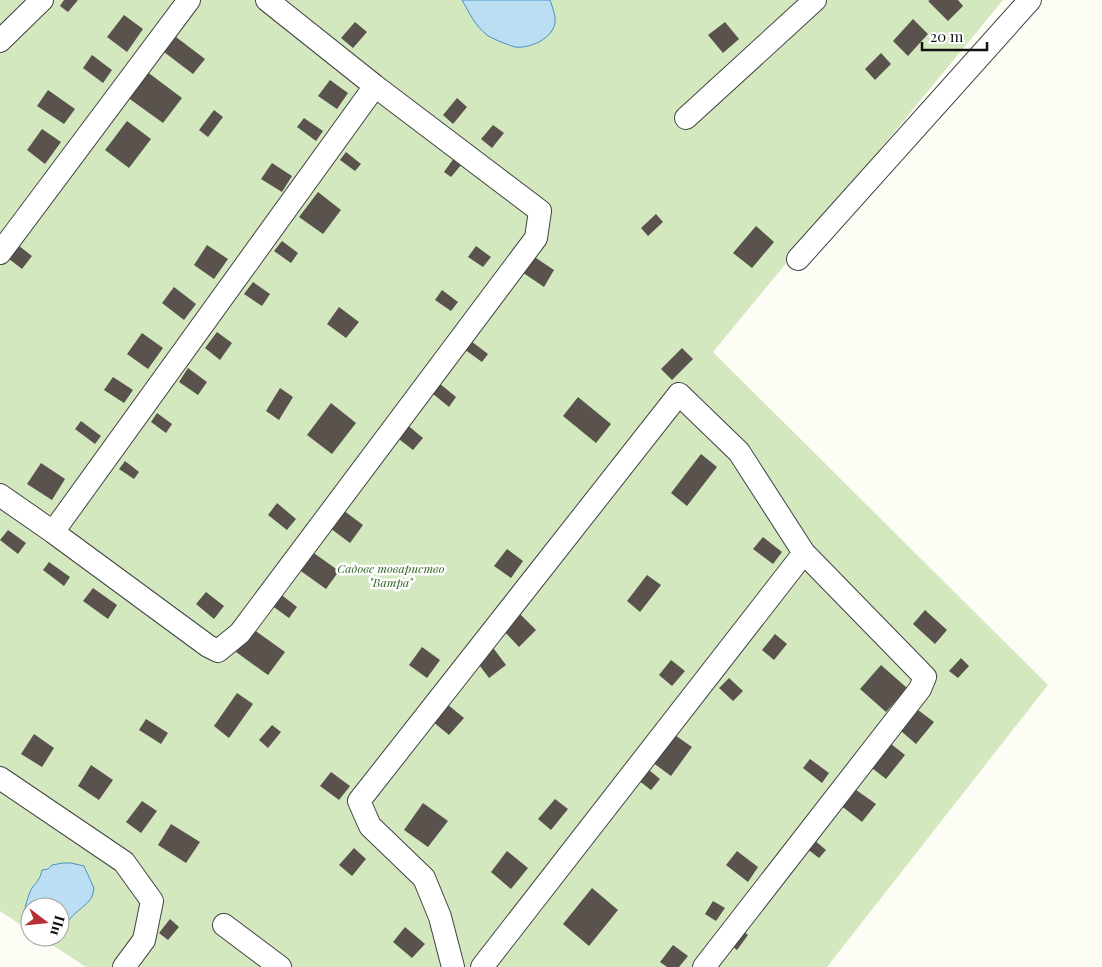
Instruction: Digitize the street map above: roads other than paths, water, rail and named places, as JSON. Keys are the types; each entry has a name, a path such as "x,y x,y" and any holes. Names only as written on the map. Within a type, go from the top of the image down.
{"street":[{"path":"0,41 42,0"},
{"path":"0,253 189,0"},
{"path":"0,495 208,646 218,651 240,633 536,238 540,211 375,86 267,0"},
{"path":"686,118 815,0"},
{"path":"798,259 1030,0"},
{"path":"53,532 375,86"},
{"path":"453,967 440,918 424,878 370,826 359,801 679,394 739,452 804,553 926,677 920,689 704,967"},
{"path":"482,967 804,553"},
{"path":"0,778 124,862 152,901 144,940 124,967"},
{"path":"224,925 280,967"}],"water":[{"path":"462,0 550,0 555,23 550,33 540,41 527,46 515,47 487,35 473,19"},
{"path":"71,863 84,866 94,888 90,900 70,919 70,897 28,897 42,870 48,869 52,865"}],"park label":[{"name":"Садове товариство \"Ватра\"","path":"391,576"}]}
